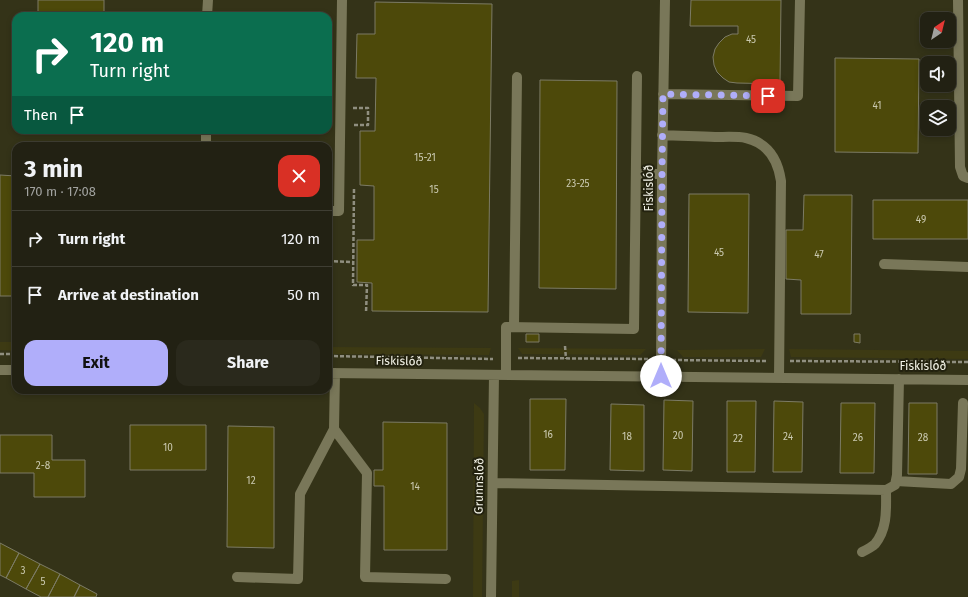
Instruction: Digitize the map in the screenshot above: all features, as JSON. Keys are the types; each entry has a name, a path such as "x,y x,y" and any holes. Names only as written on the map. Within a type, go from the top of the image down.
{"street":[{"path":"207,12 208,0"},
{"path":"332,211 339,211 342,0"},
{"name":"Fiskislóð","path":"661,376 662,135 665,0"},
{"path":"663,94 798,96 800,0"},
{"path":"958,0 960,167 964,176 968,178"},
{"path":"506,376 506,327 634,328 637,76"},
{"path":"514,327 517,77"},
{"path":"662,135 745,138 766,148 772,154 776,162 780,171 781,181 779,378"},
{"path":"636,174 662,174"},
{"path":"884,264 968,267"},
{"path":"1,371 12,370"},
{"name":"Fiskislóð","path":"332,373 968,380"},
{"name":"Grunnslóð","path":"491,597 494,375"},
{"path":"493,483 886,490 896,485 899,379"},
{"path":"237,577 298,579 300,494 334,429 332,392"},
{"path":"896,481 951,484 959,476 961,469 963,403"},
{"path":"334,429 367,473 365,577 446,579"},
{"path":"862,552 874,545 882,533 886,512 886,490"}],"path":[{"path":"353,100 353,108 368,108 368,125 354,125 354,132"},
{"path":"354,186 353,262 355,273 353,285 367,285 366,313"},
{"path":"332,261 353,262"},
{"path":"565,346 566,358"},
{"path":"0,354 12,354"},
{"path":"332,356 488,359"},
{"path":"524,358 637,359"},
{"path":"688,360 761,360"},
{"path":"792,361 968,362"}],"shaded area":[{"path":"0,0 968,0 968,597 0,597"},
{"path":"0,342 12,342 12,351 0,350"},
{"path":"332,347 491,348 489,355 332,354"},
{"path":"518,348 646,349 640,355 522,354"},
{"path":"765,349 761,357 683,357 677,350"},
{"path":"789,349 968,351 968,359 791,357"},
{"path":"474,403 484,414 482,597 473,597"},
{"path":"519,580 519,597 512,597 512,581"}],"building":[{"path":"38,0 104,0 104,12 38,12"},
{"path":"691,0 781,0 780,84 737,83 729,82 723,78 717,72 714,65 713,57 715,49 725,37 732,34 738,34 738,26 690,26"},
{"path":"375,2 492,4 488,312 372,311 372,283 357,282 357,240 374,240 374,186 360,185 360,131 375,131 376,78 356,78 357,34 375,34"},
{"path":"835,58 919,59 918,153 835,152"},
{"path":"540,80 617,81 616,289 539,288"},
{"path":"0,175 12,176 12,296 0,296"},
{"path":"689,194 749,194 748,313 688,312"},
{"path":"804,195 852,195 851,314 801,314 801,280 786,279 786,230 803,230"},
{"path":"873,200 968,200 968,239 873,239"},
{"path":"526,334 539,334 539,342 526,342"},
{"path":"854,334 860,334 860,343 854,342"},
{"path":"530,399 566,399 565,470 530,470"},
{"path":"664,400 693,401 692,471 663,470"},
{"path":"727,401 756,401 755,472 727,472"},
{"path":"774,401 803,402 802,472 773,472"},
{"path":"841,403 875,403 874,473 840,473"},
{"path":"909,403 937,403 937,474 908,474"},
{"path":"611,404 644,405 644,471 610,470"},
{"path":"383,422 447,423 447,550 384,550 384,486 374,486 374,470 383,470"},
{"path":"130,425 206,425 206,470 130,470"},
{"path":"228,426 274,427 274,548 227,547"},
{"path":"0,435 52,435 52,460 85,460 85,497 34,497 34,473 0,473"},
{"path":"0,543 19,553 6,578 0,575"},
{"path":"19,553 40,564 26,589 6,578"},
{"path":"40,564 60,574 48,597 41,597 26,589"},
{"path":"60,574 80,585 74,597 48,597"},
{"path":"80,585 97,594 96,597 74,597"}],"route":[{"path":"661,376 663,94 768,96"}]}
